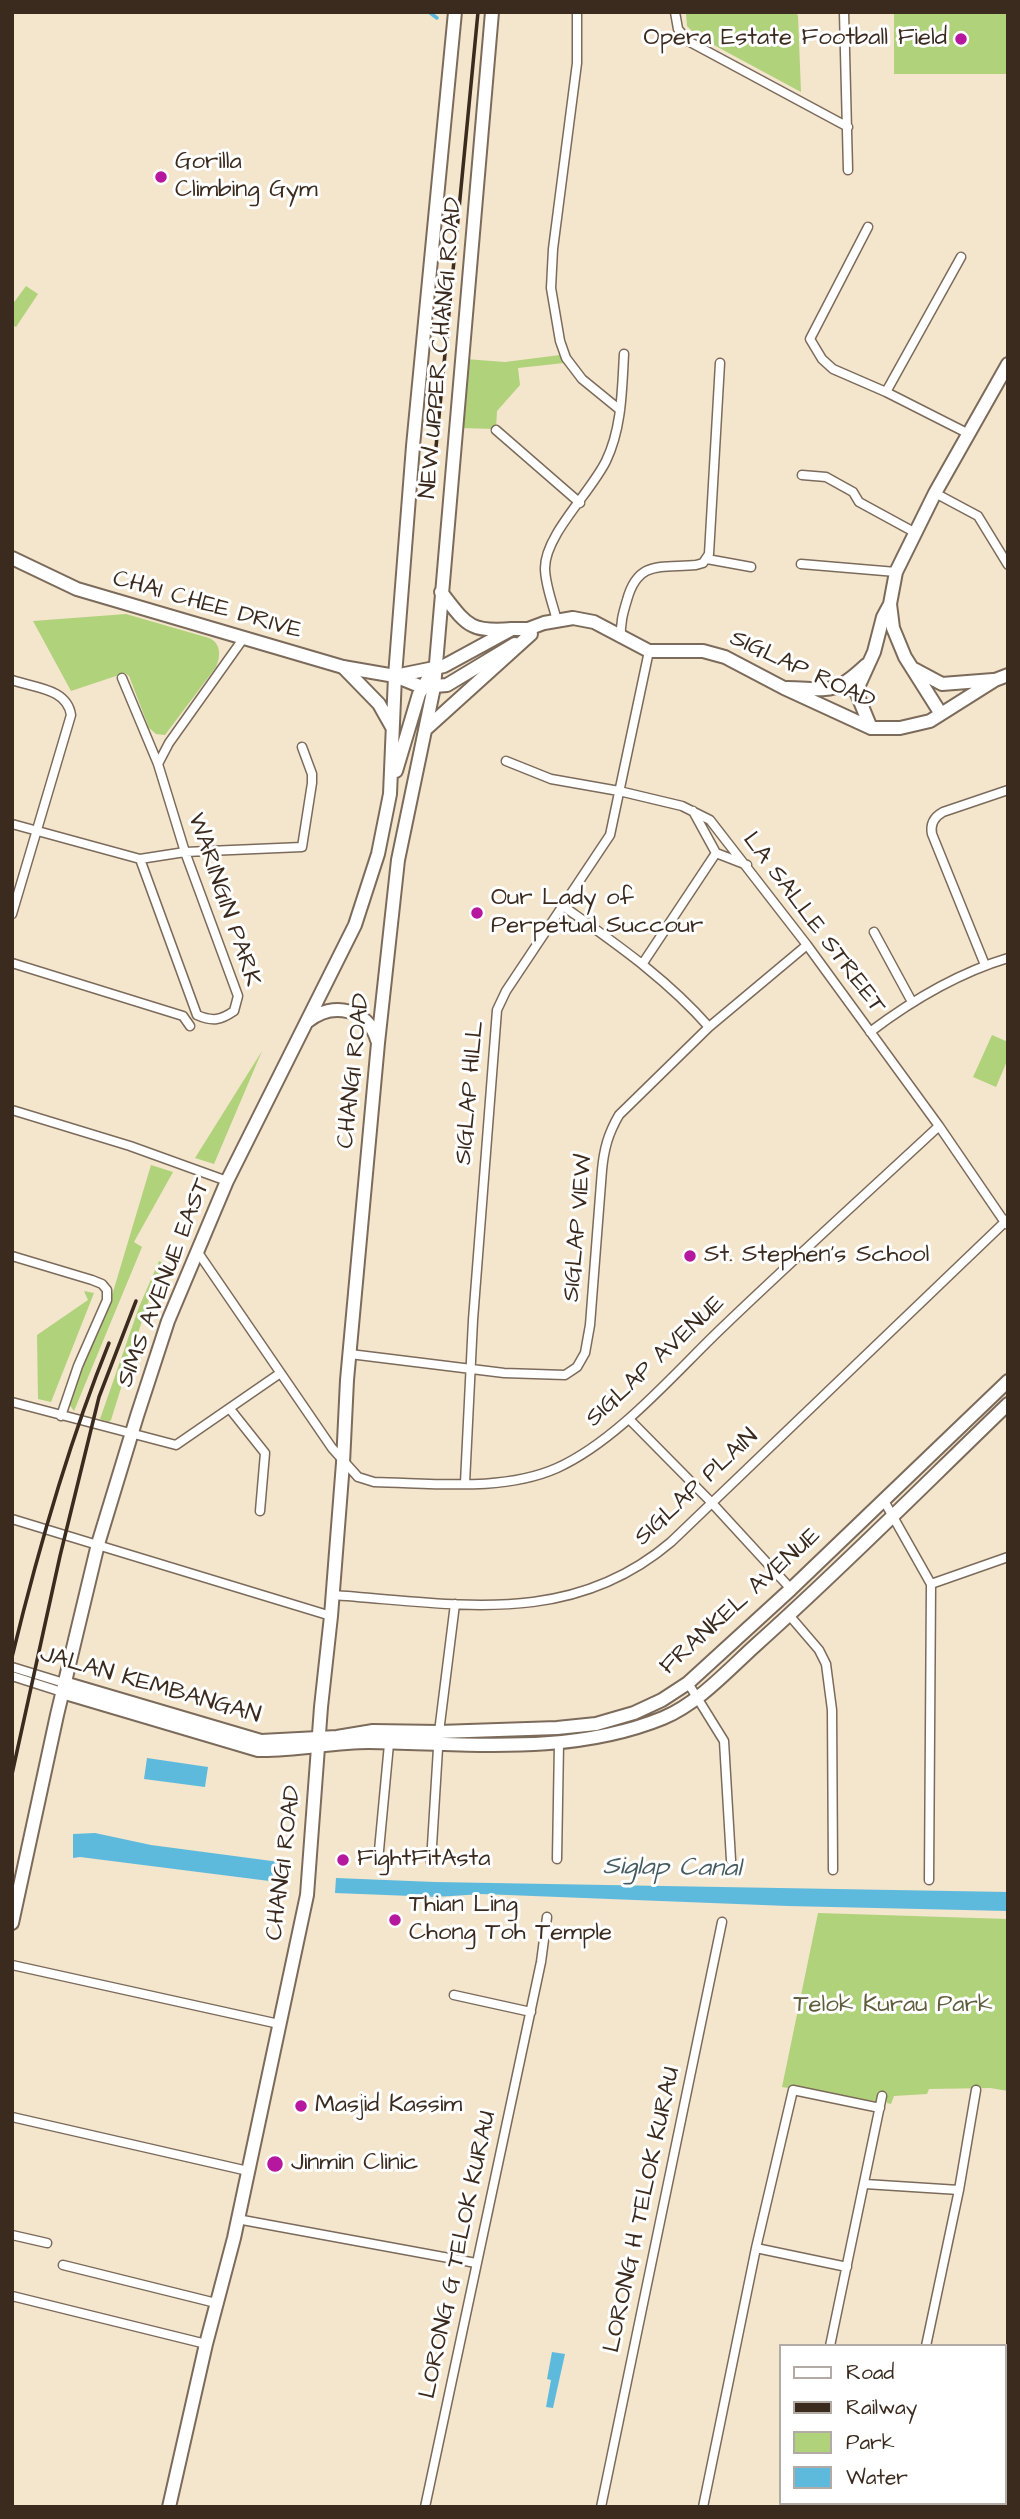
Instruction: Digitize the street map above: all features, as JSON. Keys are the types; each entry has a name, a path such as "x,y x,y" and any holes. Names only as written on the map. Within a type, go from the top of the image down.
{"main road":[{"name":"NEW UPPER CHANGI ROAD","path":"395,676 412,460 455,12"},
{"name":"NEW UPPER CHANGI ROAD","path":"434,668 492,12"},
{"path":"871,728 857,695 859,685 886,629 896,572 914,532 1008,364"},
{"name":"CHAI CHEE DRIVE","path":"12,558 77,589 343,667 395,676"},
{"path":"441,592 462,619 476,628 489,631 512,629"},
{"name":"SIGLAP ROAD","path":"395,676 456,661 512,629 528,629 573,618 587,620 648,655 703,651 719,654 784,688 871,728 911,727 930,721 995,680 1008,675"},
{"path":"395,676 428,687 447,685 551,622"},
{"path":"886,629 941,714"},
{"path":"427,728 531,634"},
{"path":"784,688 831,689 841,686 870,661"},
{"path":"343,667 379,704 393,731"},
{"path":"911,667 942,684 995,680"},
{"path":"390,794 434,668"},
{"name":"SIMS AVENUE EAST","path":"12,1923 63,1688 98,1544 168,1321 227,1181 355,925 378,854 390,794 395,676"},
{"name":"CHANGI ROAD","path":"169,2507 248,2171 307,1895 378,1042 398,860 427,728 428,687"},
{"path":"303,1026 319,1013 346,1010 367,1021 378,1042"},
{"name":"FRANKEL AVENUE","path":"319,1742 389,1744 596,1724 635,1713 662,1700 688,1683 791,1590 1008,1381"},
{"name":"FRANKEL AVENUE","path":"319,1742 373,1731 439,1738 559,1743 592,1740 666,1717 698,1697 789,1615 1008,1404"},
{"name":"JALAN KEMBANGAN","path":"63,1688 258,1750 280,1751 319,1742"}],"street":[{"path":"577,12 577,63 553,249 551,288 560,341 566,358 582,379 620,410"},
{"path":"675,12 678,29 688,41 848,127"},
{"path":"844,12 848,170"},
{"path":"868,227 810,339 816,352 827,365 969,434"},
{"path":"886,392 961,257"},
{"path":"551,622 545,564 551,545 607,460 620,410 624,354"},
{"path":"706,559 711,541 720,363"},
{"path":"496,430 580,503"},
{"path":"802,475 826,477 853,492 859,502 914,532"},
{"path":"935,494 978,516 1008,565"},
{"path":"621,638 620,623 631,585 636,577 648,569 696,565 706,559 751,568"},
{"path":"801,564 896,572"},
{"path":"158,764 169,743 243,639"},
{"name":"SIGLAP HILL","path":"465,1483 470,1369 497,1010 506,991 610,835 648,655"},
{"name":"WARINGIN PARK","path":"122,678 158,764 185,852 238,996 234,1011 223,1019 211,1021 197,1015 140,859"},
{"path":"12,680 63,697 70,709 70,723 12,914"},
{"path":"12,824 140,859 185,852 303,847 312,774 302,747"},
{"name":"LA SALLE STREET","path":"506,761 551,779 619,791 693,810 717,827 807,945 1007,1222"},
{"path":"985,965 932,827 936,817 943,812 1008,790"},
{"path":"693,810 716,853 747,865"},
{"path":"643,963 716,853"},
{"path":"564,906 643,963 682,996 709,1027"},
{"path":"874,932 912,1002"},
{"name":"SIGLAP VIEW","path":"350,1354 470,1369 565,1375 572,1372 582,1360 590,1325 604,1146 609,1132 619,1115 709,1027 807,945"},
{"path":"870,1032 912,1002 985,965 1008,958"},
{"path":"12,963 183,1016 190,1026"},
{"path":"12,1110 130,1146 227,1181"},
{"name":"SIGLAP AVENUE","path":"343,1463 358,1477 374,1482 498,1484 557,1468 584,1453 629,1419 727,1322 939,1126"},
{"name":"SIGLAP PLAIN","path":"332,1595 492,1606 540,1602 588,1590 645,1563 671,1542 1007,1222"},
{"path":"197,1251 279,1374 343,1463"},
{"path":"12,1256 92,1280 102,1284 107,1290 107,1300 78,1366 61,1416"},
{"path":"12,1402 176,1445 279,1374"},
{"path":"230,1409 265,1453 260,1511"},
{"path":"629,1419 711,1502 791,1590"},
{"path":"883,1499 931,1584 929,1880"},
{"path":"12,1519 331,1616"},
{"path":"931,1584 1008,1557"},
{"path":"431,1862 439,1738 455,1604"},
{"path":"789,1615 819,1650 825,1664 832,1710 833,1870"},
{"name":"JALAN KEMBANGAN","path":"12,1667 63,1688"},
{"name":"JALAN KEMBANGAN","path":"12,1676 63,1688"},
{"path":"688,1683 724,1741 731,1860"},
{"path":"557,1859 559,1743"},
{"path":"378,1861 389,1744"},
{"name":"LORONG G TELOK KURAU","path":"425,2507 531,2011 547,1917"},
{"name":"LORONG H TELOK KURAU","path":"601,2507 722,1922"},
{"path":"12,1965 279,2024"},
{"path":"454,1995 531,2011"},
{"path":"703,2507 756,2248 793,2090 881,2103 830,2344"},
{"path":"926,2344 959,2190 976,2090"},
{"path":"12,2117 248,2171"},
{"path":"865,2184 959,2190"},
{"path":"237,2219 476,2263"},
{"path":"12,2235 47,2243"},
{"path":"756,2248 847,2266"},
{"path":"63,2265 216,2303"},
{"path":"12,2296 206,2344"}],"green space":[{"path":"796,12 801,92 697,36 687,26 686,13"},
{"name":"Opera Estate Football Field","path":"894,12 1008,12 1008,74 894,74"},
{"path":"26,286 38,294 16,327 12,325 12,305"},
{"path":"560,355 564,363 518,368 520,385 497,411 496,429 460,428 465,359 505,362"},
{"path":"126,614 209,638 218,646 219,659 216,667 165,735 156,734 149,728 129,676 125,673 71,691 33,621"},
{"path":"992,1035 1008,1042 1008,1059 996,1087 973,1077"},
{"path":"262,1051 214,1164 195,1158"},
{"path":"151,1165 173,1172 134,1242 142,1247 74,1411 69,1404 82,1365 113,1292"},
{"path":"159,1261 164,1263 146,1308 111,1420 109,1422 100,1419 139,1307"},
{"path":"84,1291 94,1293 51,1402 38,1399 37,1335 88,1300"},
{"name":"Telok Kurau Park","path":"818,1913 1008,1919 1008,2091 990,2088 929,2089 927,2094 894,2096 891,2104 887,2103 886,2098 878,2096 876,2102 782,2087"}],"water":[{"path":"147,1758 208,1767 205,1787 144,1779"},
{"path":"95,1833 151,1845 287,1863 285,1883 73,1858 73,1834"},
{"path":"336,1878 1008,1892 1008,1911 788,1906 482,1894 436,1897 335,1893"},
{"path":"552,2352 565,2354 553,2408 546,2407"}],"waterway":[{"path":"429,12 437,18"}],"railway":[{"path":"436,447 478,12"},
{"path":"12,1774 60,1556 99,1397 136,1301"},
{"path":"12,1657 55,1498 109,1343"}],"place":[{"name":"Opera Estate Football Field","path":"961,39"},
{"name":"Gorilla Climbing Gym","path":"161,177"},
{"name":"Our Lady of Perpetual Succour","path":"477,913"},
{"name":"St. Stephen's School","path":"690,1256"},
{"name":"FightFitAsta","path":"343,1860"},
{"name":"Thian Ling Chong Toh Temple","path":"395,1920"},
{"name":"Masjid Kassim","path":"301,2106"},
{"name":"Jinmin Clinic","path":"275,2164"}],"water label":[{"name":"Siglap Canal","path":"672,1869"}]}
